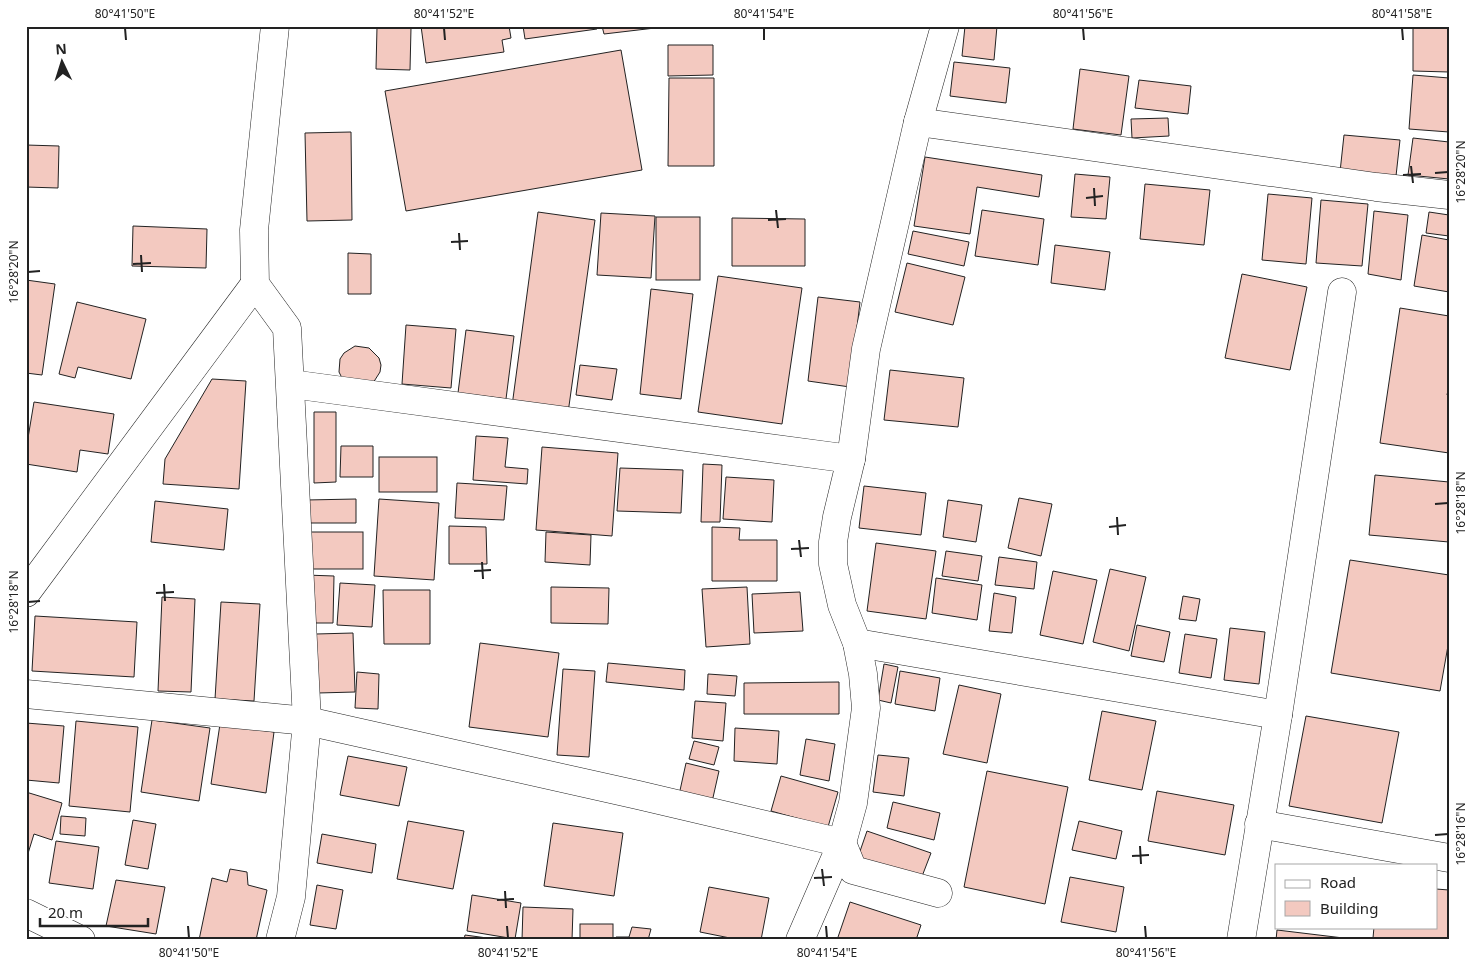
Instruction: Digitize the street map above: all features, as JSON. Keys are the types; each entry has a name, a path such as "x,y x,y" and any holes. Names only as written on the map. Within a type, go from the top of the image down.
{"street":[{"path":"26,593 254,284 254,230 275,26"},
{"path":"800,940 842,843 853,803 866,708 858,643 842,605 833,564 833,542 851,459 866,349 918,122 944,26"},
{"path":"918,122 1376,187 1449,195"},
{"path":"254,284 288,328 307,721 291,897 280,940"},
{"path":"1241,940 1278,715 1342,292"},
{"path":"291,384 851,459"},
{"path":"858,643 1278,715"},
{"path":"26,694 307,721 842,843"},
{"path":"1259,824 1449,858"},
{"path":"842,843 853,870 938,893"},
{"path":"26,913 81,940"}],"building":[{"path":"421,26 509,26 511,38 502,40 504,52 426,63"},
{"path":"523,26 597,26 597,29 525,39"},
{"path":"602,26 672,26 604,34"},
{"path":"965,26 997,26 994,60 962,56"},
{"path":"1413,26 1449,26 1449,72 1413,71"},
{"path":"377,27 411,28 410,70 376,69"},
{"path":"668,45 713,45 713,75 668,76"},
{"path":"621,50 642,170 406,211 385,91"},
{"path":"954,62 1010,68 1006,103 950,96"},
{"path":"1080,69 1129,76 1121,135 1073,129"},
{"path":"1413,75 1449,78 1449,132 1409,129"},
{"path":"669,78 714,78 714,166 668,166"},
{"path":"1139,80 1191,86 1188,114 1135,108"},
{"path":"1168,118 1169,136 1132,138 1131,119"},
{"path":"351,132 352,220 307,221 305,133"},
{"path":"1344,135 1400,140 1396,176 1340,172"},
{"path":"1413,138 1449,142 1449,179 1408,175"},
{"path":"26,145 59,146 58,188 26,187"},
{"path":"925,157 1042,175 1039,197 977,187 970,234 914,226"},
{"path":"1075,174 1110,177 1106,219 1071,217"},
{"path":"1145,184 1210,190 1204,245 1140,239"},
{"path":"1268,194 1312,198 1306,264 1262,260"},
{"path":"1321,200 1368,204 1362,266 1316,263"},
{"path":"982,210 1044,219 1038,265 975,256"},
{"path":"1374,211 1408,215 1401,280 1368,274"},
{"path":"538,212 595,220 568,413 512,406"},
{"path":"1429,212 1449,215 1449,236 1426,233"},
{"path":"601,213 655,216 651,278 597,275"},
{"path":"656,217 700,217 700,280 656,280"},
{"path":"732,218 805,219 805,266 732,266"},
{"path":"133,226 207,229 206,268 132,266"},
{"path":"913,231 969,242 964,266 908,254"},
{"path":"1422,235 1449,240 1449,292 1414,286"},
{"path":"1055,245 1110,252 1105,290 1051,283"},
{"path":"348,253 371,254 371,294 348,294"},
{"path":"907,263 965,277 953,325 895,312"},
{"path":"1242,274 1307,287 1290,370 1225,358"},
{"path":"718,276 802,288 782,424 698,412"},
{"path":"26,280 55,284 42,375 26,373"},
{"path":"651,289 693,294 681,399 640,394"},
{"path":"818,297 860,302 850,387 808,381"},
{"path":"77,302 146,319 131,379 78,367 75,378 59,374"},
{"path":"1400,308 1449,316 1449,385 1447,395 1449,395 1449,453 1380,443"},
{"path":"406,325 456,329 451,388 402,384"},
{"path":"466,330 514,336 506,399 458,393"},
{"path":"355,346 369,348 379,358 380,372 373,383 342,378 339,372 340,359 344,353"},
{"path":"580,365 617,369 612,400 576,395"},
{"path":"890,370 964,378 958,427 884,420"},
{"path":"212,379 246,381 239,489 163,484 165,459"},
{"path":"34,402 114,414 108,454 80,450 77,472 26,464 26,450"},
{"path":"314,412 336,412 336,482 314,483"},
{"path":"476,436 508,438 505,467 528,469 527,484 473,480"},
{"path":"341,446 373,446 373,477 340,477"},
{"path":"542,447 618,453 612,536 536,530"},
{"path":"379,457 437,457 437,492 379,492"},
{"path":"703,464 722,465 720,522 701,522"},
{"path":"620,468 683,470 681,513 617,511"},
{"path":"1375,475 1449,482 1449,542 1369,535"},
{"path":"726,477 774,480 772,522 723,519"},
{"path":"457,483 507,486 504,520 455,518"},
{"path":"864,486 926,493 921,535 859,528"},
{"path":"1019,498 1052,504 1041,556 1008,548"},
{"path":"356,499 356,523 306,523 306,500"},
{"path":"379,499 439,503 434,580 374,576"},
{"path":"948,500 982,505 976,542 943,537"},
{"path":"155,501 228,509 224,550 151,542"},
{"path":"449,526 486,527 487,564 449,564"},
{"path":"712,527 740,528 739,540 777,540 777,581 712,581"},
{"path":"310,532 363,532 363,569 310,569"},
{"path":"546,532 591,535 590,565 545,562"},
{"path":"876,543 936,551 926,619 867,611"},
{"path":"946,551 982,556 978,581 942,576"},
{"path":"999,557 1037,562 1034,589 995,585"},
{"path":"1350,560 1449,575 1449,640 1440,691 1331,673"},
{"path":"1110,569 1146,577 1129,651 1093,642"},
{"path":"1053,571 1097,580 1083,644 1040,635"},
{"path":"305,575 334,576 333,623 304,623"},
{"path":"936,578 982,585 977,620 932,613"},
{"path":"340,583 375,585 372,627 337,625"},
{"path":"551,587 609,588 608,624 551,623"},
{"path":"747,587 750,644 706,647 702,589"},
{"path":"383,590 430,590 430,644 384,644"},
{"path":"800,592 803,631 754,633 752,594"},
{"path":"994,593 1016,597 1012,633 989,631"},
{"path":"1183,596 1200,599 1196,621 1179,619"},
{"path":"162,597 195,599 191,692 158,691"},
{"path":"221,602 260,604 254,701 215,699"},
{"path":"35,616 137,622 134,677 32,671"},
{"path":"1137,625 1170,632 1164,662 1131,656"},
{"path":"1230,628 1265,632 1259,684 1224,680"},
{"path":"353,633 355,692 318,693 316,634"},
{"path":"1185,634 1217,639 1211,678 1179,673"},
{"path":"480,643 559,653 548,737 469,727"},
{"path":"608,663 685,670 684,690 606,682"},
{"path":"884,664 898,667 891,703 878,700"},
{"path":"563,669 595,671 589,757 557,755"},
{"path":"900,671 940,678 935,711 895,704"},
{"path":"357,672 379,674 378,709 355,708"},
{"path":"708,674 737,676 735,696 707,694"},
{"path":"839,682 839,714 744,714 744,683"},
{"path":"959,685 1001,694 987,763 943,754"},
{"path":"695,701 726,703 723,741 692,738"},
{"path":"1102,711 1156,721 1142,790 1089,780"},
{"path":"1306,716 1399,732 1382,823 1289,806"},
{"path":"152,720 210,728 199,801 141,792"},
{"path":"76,721 138,727 130,812 69,806"},
{"path":"26,723 64,726 59,783 26,780"},
{"path":"220,724 274,732 266,793 211,784"},
{"path":"735,728 779,731 777,764 734,761"},
{"path":"806,739 835,744 829,781 800,775"},
{"path":"694,741 719,747 714,765 689,759"},
{"path":"878,755 909,758 904,796 873,792"},
{"path":"348,756 407,767 399,806 340,795"},
{"path":"686,763 719,771 712,802 679,795"},
{"path":"987,771 1068,787 1045,904 964,887"},
{"path":"781,776 838,792 828,827 771,811"},
{"path":"1157,791 1234,805 1225,855 1148,841"},
{"path":"26,792 62,803 52,840 34,834 26,860"},
{"path":"893,802 940,813 934,840 887,828"},
{"path":"61,816 86,818 85,836 60,834"},
{"path":"133,820 156,824 148,869 125,865"},
{"path":"408,821 464,831 453,889 397,879"},
{"path":"1079,821 1122,831 1116,859 1072,850"},
{"path":"553,823 623,833 614,896 544,886"},
{"path":"867,831 931,853 921,879 858,857"},
{"path":"322,834 376,844 372,873 317,863"},
{"path":"56,841 99,847 93,889 49,883"},
{"path":"230,869 247,872 248,885 267,890 256,940 199,940 212,878 227,882"},
{"path":"1070,877 1124,887 1116,932 1061,922"},
{"path":"116,880 165,887 156,934 106,926"},
{"path":"317,885 343,890 336,929 310,925"},
{"path":"709,887 769,898 761,940 740,940 700,932"},
{"path":"1438,889 1449,890 1449,940 1390,940 1373,938 1374,928 1438,928"},
{"path":"472,895 521,903 515,939 467,931"},
{"path":"850,902 921,925 916,940 837,940"},
{"path":"523,907 573,909 572,940 522,940"},
{"path":"580,924 613,924 613,940 580,940"},
{"path":"632,927 651,929 648,940 616,940 616,937 629,937"},
{"path":"1277,930 1360,940 1276,940"},
{"path":"465,935 502,940 464,940"}]}
